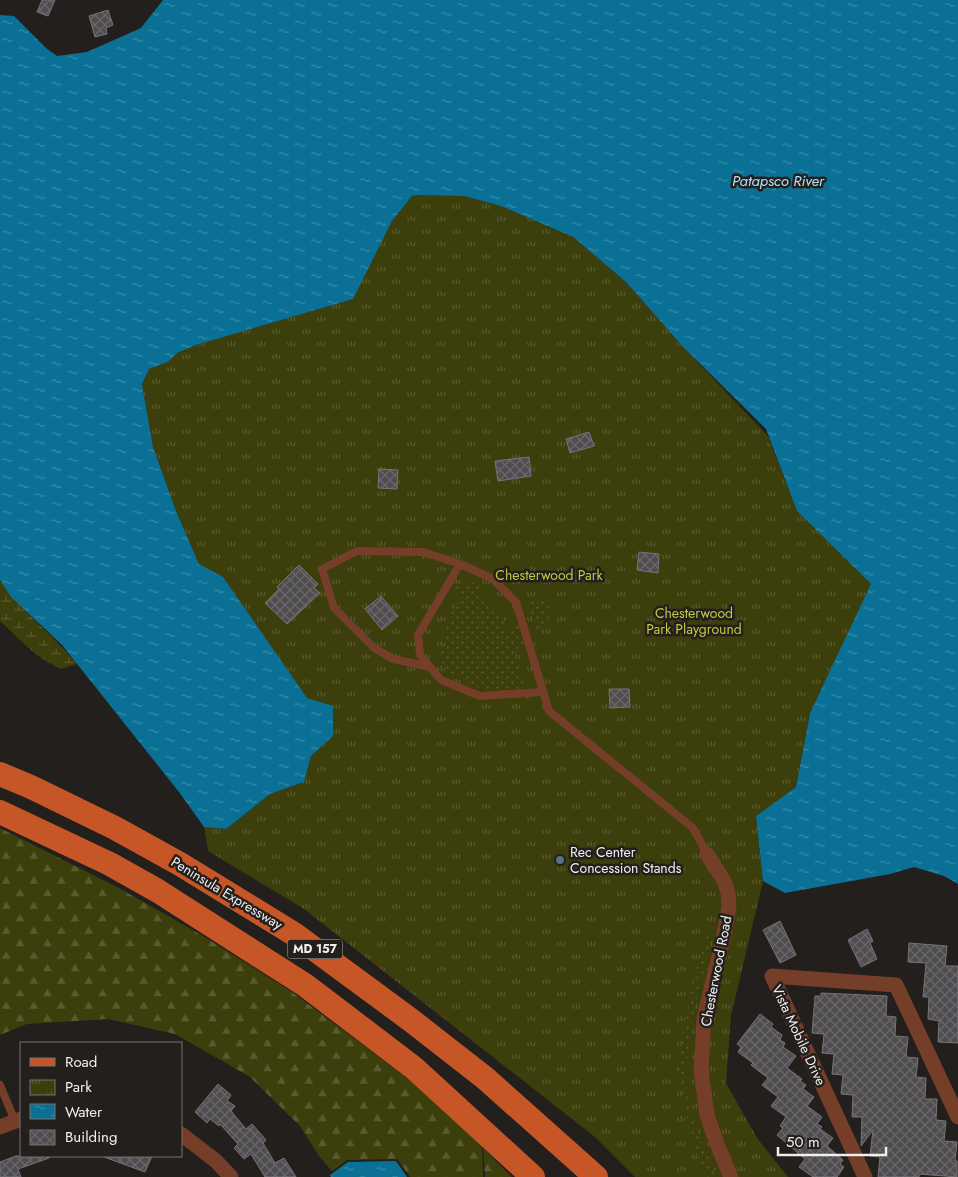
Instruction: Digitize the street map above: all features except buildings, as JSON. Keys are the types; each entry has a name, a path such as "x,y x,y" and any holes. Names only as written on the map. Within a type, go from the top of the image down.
{"main road":[{"name":"Peninsula Expressway","path":"0,774 123,832 180,864 294,934 412,1020 485,1078 596,1177"},
{"name":"MD 157","path":"0,812 110,864 158,891 305,985 414,1068 533,1177"}],"street":[{"name":"Chesterwood Road","path":"707,854 724,881 728,892 729,906 704,1019 701,1070 707,1115 717,1144 732,1177"},
{"name":"Vista Mobile Drive","path":"865,1177 772,976 896,985 958,1117"},
{"path":"0,1127 18,1120"},
{"path":"182,1135 216,1161 231,1177"}],"lane":[{"path":"430,667 393,659 374,648 334,608 322,569 357,551 423,552 460,564 493,579 516,602 549,710 693,828 707,854"},
{"path":"460,564 418,635 420,655 441,680 480,696 543,692"},
{"path":"0,1085 18,1120"}],"green space":[{"name":"Chesterwood Park","path":"413,195 464,196 501,206 573,237 626,282 683,347 768,436 797,511 872,585 810,713 796,787 756,816 763,881 731,1016 726,1083 757,1138 788,1177 635,1177 595,1137 304,909 208,851 204,827 226,829 270,794 304,782 311,756 333,736 223,578 199,564 176,511 153,447 142,384 149,369 168,362 177,353 196,345 352,299 392,221"},
{"path":"0,580 27,613 77,664 61,669 51,664 28,648 0,621"},
{"path":"468,582 481,584 478,595 500,611 507,630 518,625 525,646 514,651 525,689 527,691 536,688 538,693 535,698 527,701 523,691 504,693 480,689 466,679 459,671 449,678 437,651 447,648 445,625 460,598 453,590 458,585"},
{"path":"540,597 546,598 552,609 548,622 537,631 528,605"},
{"path":"0,828 119,888 205,937 292,992 410,1080 482,1146 483,1177 410,1177 397,1159 347,1160 332,1171 319,1156 300,1126 250,1077 175,1034 108,1019 27,1024 0,1035"},
{"path":"708,931 712,937 692,1023 687,1067 687,1089 693,1119 717,1177 707,1177 689,1132 679,1073 683,1031 694,977"},
{"path":"483,1148 512,1177 485,1177"}],"water":[{"name":"Patapsco River","path":"163,0 958,0 958,884 944,876 914,867 890,874 785,893 763,881 756,816 796,787 810,713 871,584 797,511 766,429 683,347 626,282 573,237 501,206 464,196 413,195 392,221 353,299 196,345 177,353 168,362 149,369 142,384 153,447 176,511 199,564 223,577 307,698 333,706 333,736 311,756 304,782 270,794 226,829 204,827 179,792 62,645 11,597 0,580 0,15 14,16 46,48 57,56 87,52 141,28"},
{"path":"396,1161 407,1177 331,1177 330,1175 348,1162"}],"place":[{"name":"Rec Center Concession Stands","path":"560,860"}],"park label":[{"name":"Chesterwood Park Playground","path":"694,622"}]}
